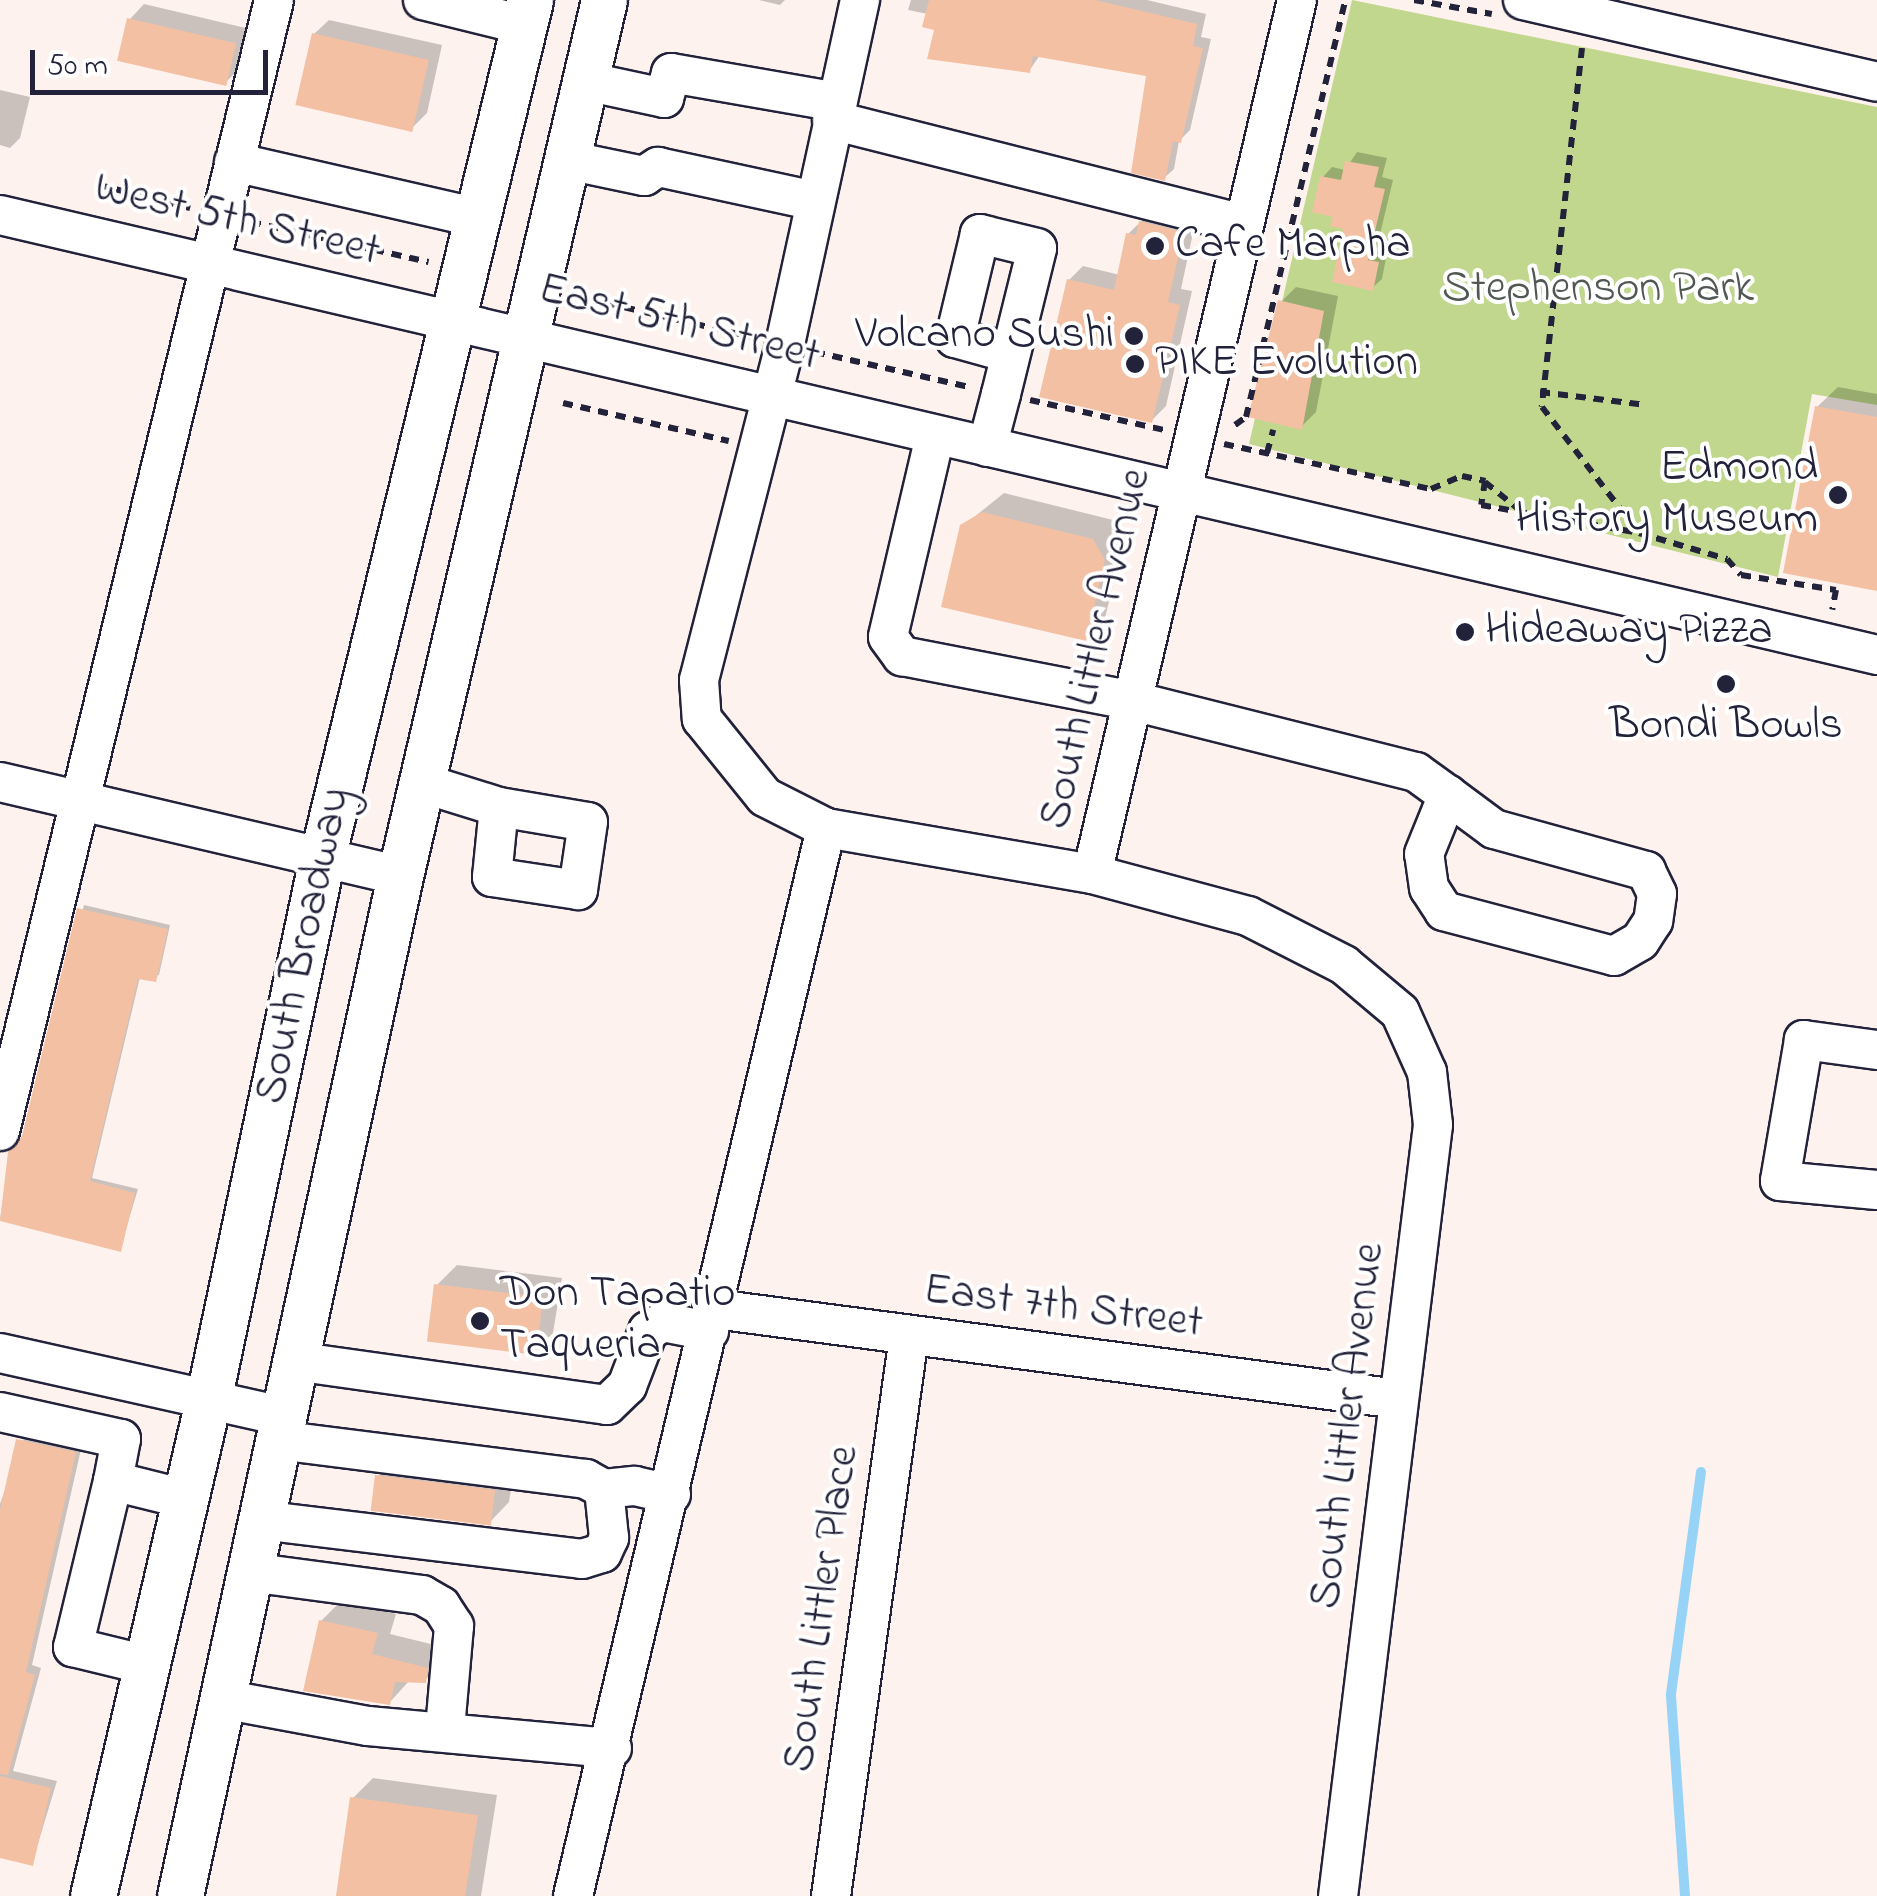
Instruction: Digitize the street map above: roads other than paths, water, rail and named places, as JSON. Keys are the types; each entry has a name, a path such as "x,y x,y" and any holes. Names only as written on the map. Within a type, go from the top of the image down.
{"main road":[{"name":"South Broadway","path":"180,1896 400,876 604,0"},
{"name":"South Broadway","path":"93,1896 208,1401 322,858 528,13"}],"street":[{"path":"0,1131 274,0"},
{"path":"423,0 528,13"},
{"path":"860,0 785,345 699,680 702,719 764,797 826,828 1092,874"},
{"name":"South Littler Avenue","path":"1297,0 1092,874 1248,916 1344,965 1400,1012 1427,1072 1433,1126 1338,1896"},
{"path":"1523,0 1877,82"},
{"path":"585,81 664,98 670,73 835,111 1242,224"},
{"path":"567,160 644,176 658,167 815,201"},
{"path":"234,162 478,218"},
{"name":"West 5th Street","path":"0,214 452,320"},
{"name":"East 5th Street","path":"452,320 1877,655"},
{"path":"986,447 1010,353"},
{"path":"935,436 888,637 902,656 1133,701 1416,772 1494,829 1646,872 1657,894 1652,921 1640,941 1614,956 1444,911 1429,888 1424,854 1448,796"},
{"path":"0,782 400,876"},
{"path":"422,783 499,807"},
{"path":"573,1896 612,1748 826,828"},
{"path":"1877,1050 1804,1040 1780,1181 1877,1190"},
{"name":"East 7th Street","path":"294,1361 607,1405 627,1386 648,1331 662,1322 712,1320 909,1336 1398,1399"},
{"name":"South Littler Place","path":"832,1896 909,1336"},
{"path":"0,1352 208,1401 280,1428 586,1479 604,1490 635,1486 671,1494"},
{"path":"0,1412 121,1439 73,1647 147,1665"},
{"path":"113,1481 186,1499"},
{"path":"260,1520 582,1559 602,1553 609,1538 604,1490"},
{"path":"249,1572 422,1595 442,1606 454,1626 445,1729"},
{"path":"222,1698 368,1726 445,1729 612,1748"}],"waterway":[{"path":"1685,1896 1671,1694 1701,1472"}],"place":[{"name":"Cafe Marpha","path":"1155,246"},
{"name":"Volcano Sushi","path":"1134,336"},
{"name":"PIKE Evolution","path":"1135,364"},
{"name":"Edmond History Museum","path":"1838,495"},
{"name":"Hideaway Pizza","path":"1465,632"},
{"name":"Bondi Bowls","path":"1726,684"},
{"name":"Don Tapatio Taqueria","path":"480,1321"}],"park label":[{"name":"Stephenson Park","path":"1598,290"}]}
